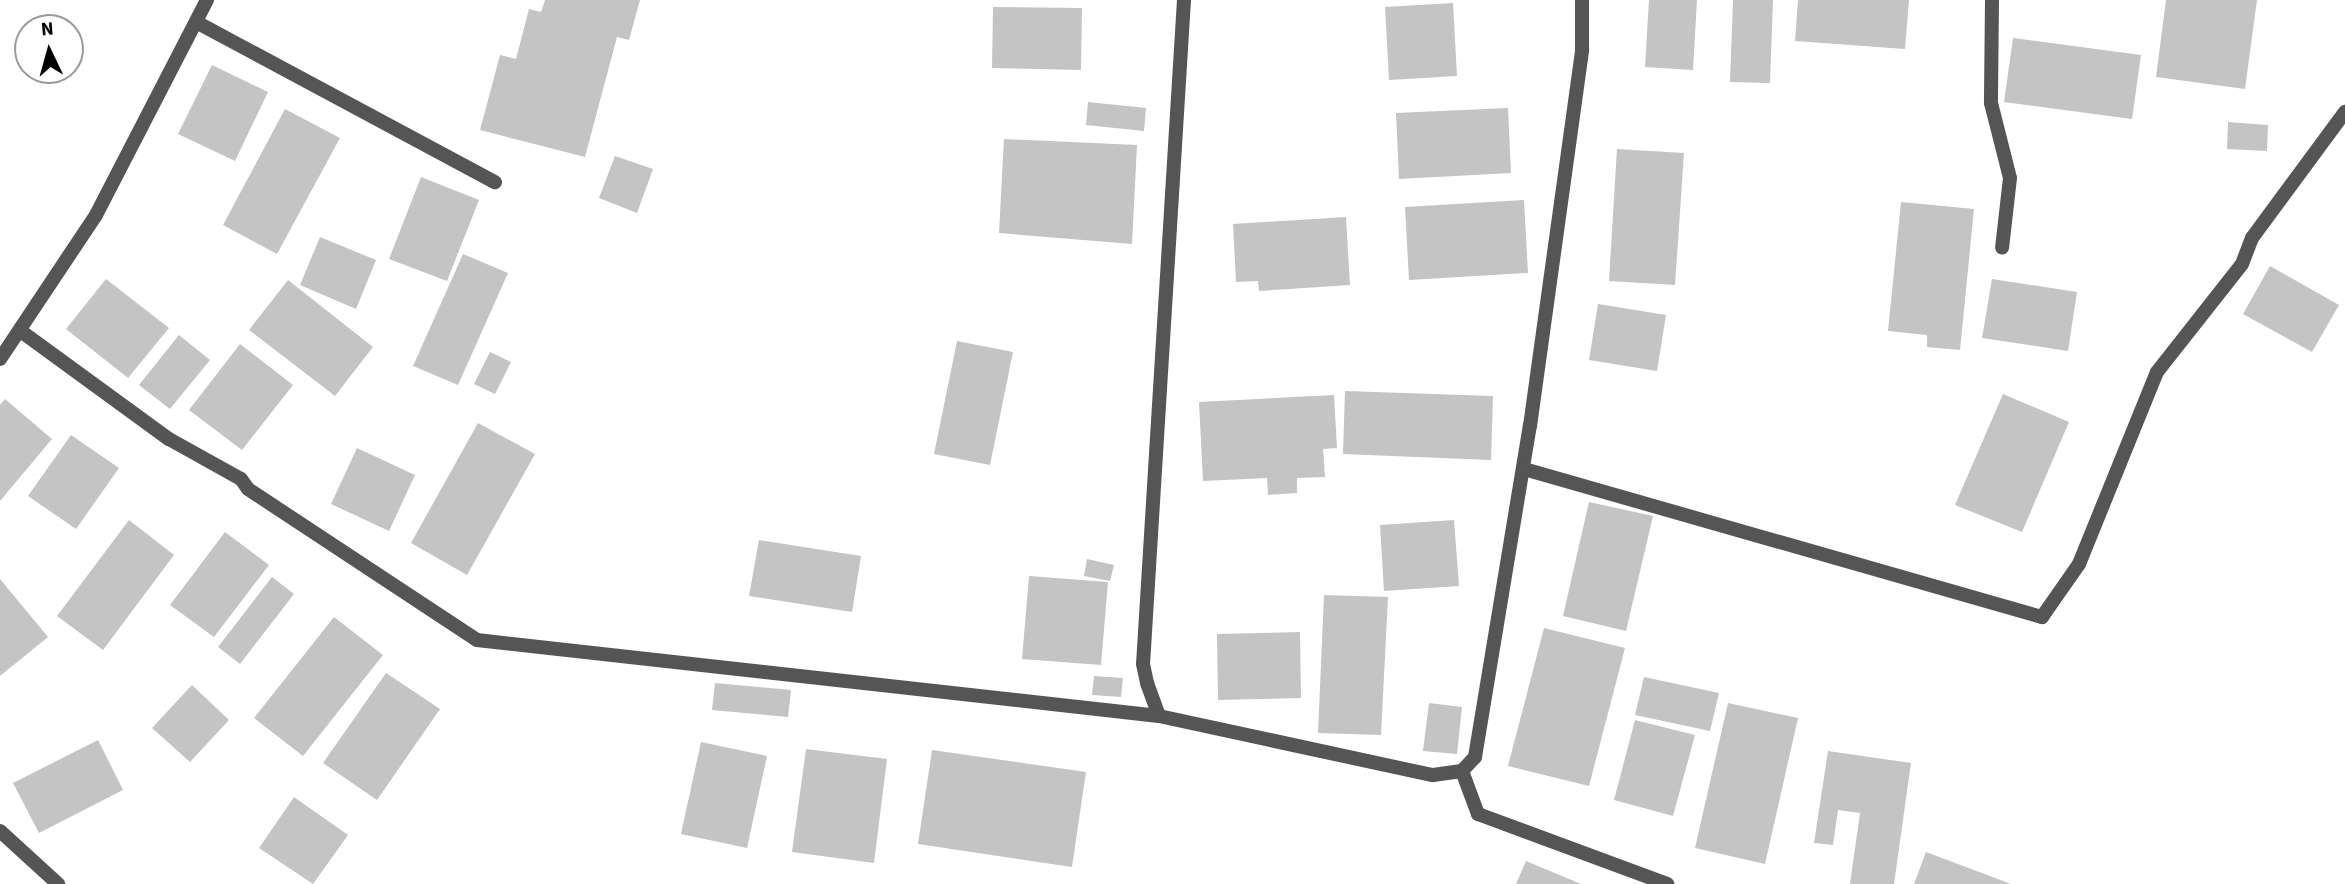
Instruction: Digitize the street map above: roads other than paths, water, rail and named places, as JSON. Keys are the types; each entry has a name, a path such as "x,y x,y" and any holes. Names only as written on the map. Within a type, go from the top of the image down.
{"street":[{"path":"0,359 22,332 96,215 198,23 207,0"},
{"path":"1159,716 1143,664 1184,0"},
{"path":"22,332 169,439 241,479 248,489 477,640 1159,716 1433,775 1462,771 1475,757 1524,469 1582,50 1582,0"},
{"path":"1992,0 1991,103 2010,178 2002,248"},
{"path":"198,23 495,182"},
{"path":"1524,469 2042,617 2079,564 2157,372 2242,264 2252,239 2345,112"},
{"path":"1462,771 1478,814 1667,884"},
{"path":"0,831 58,884"}]}
